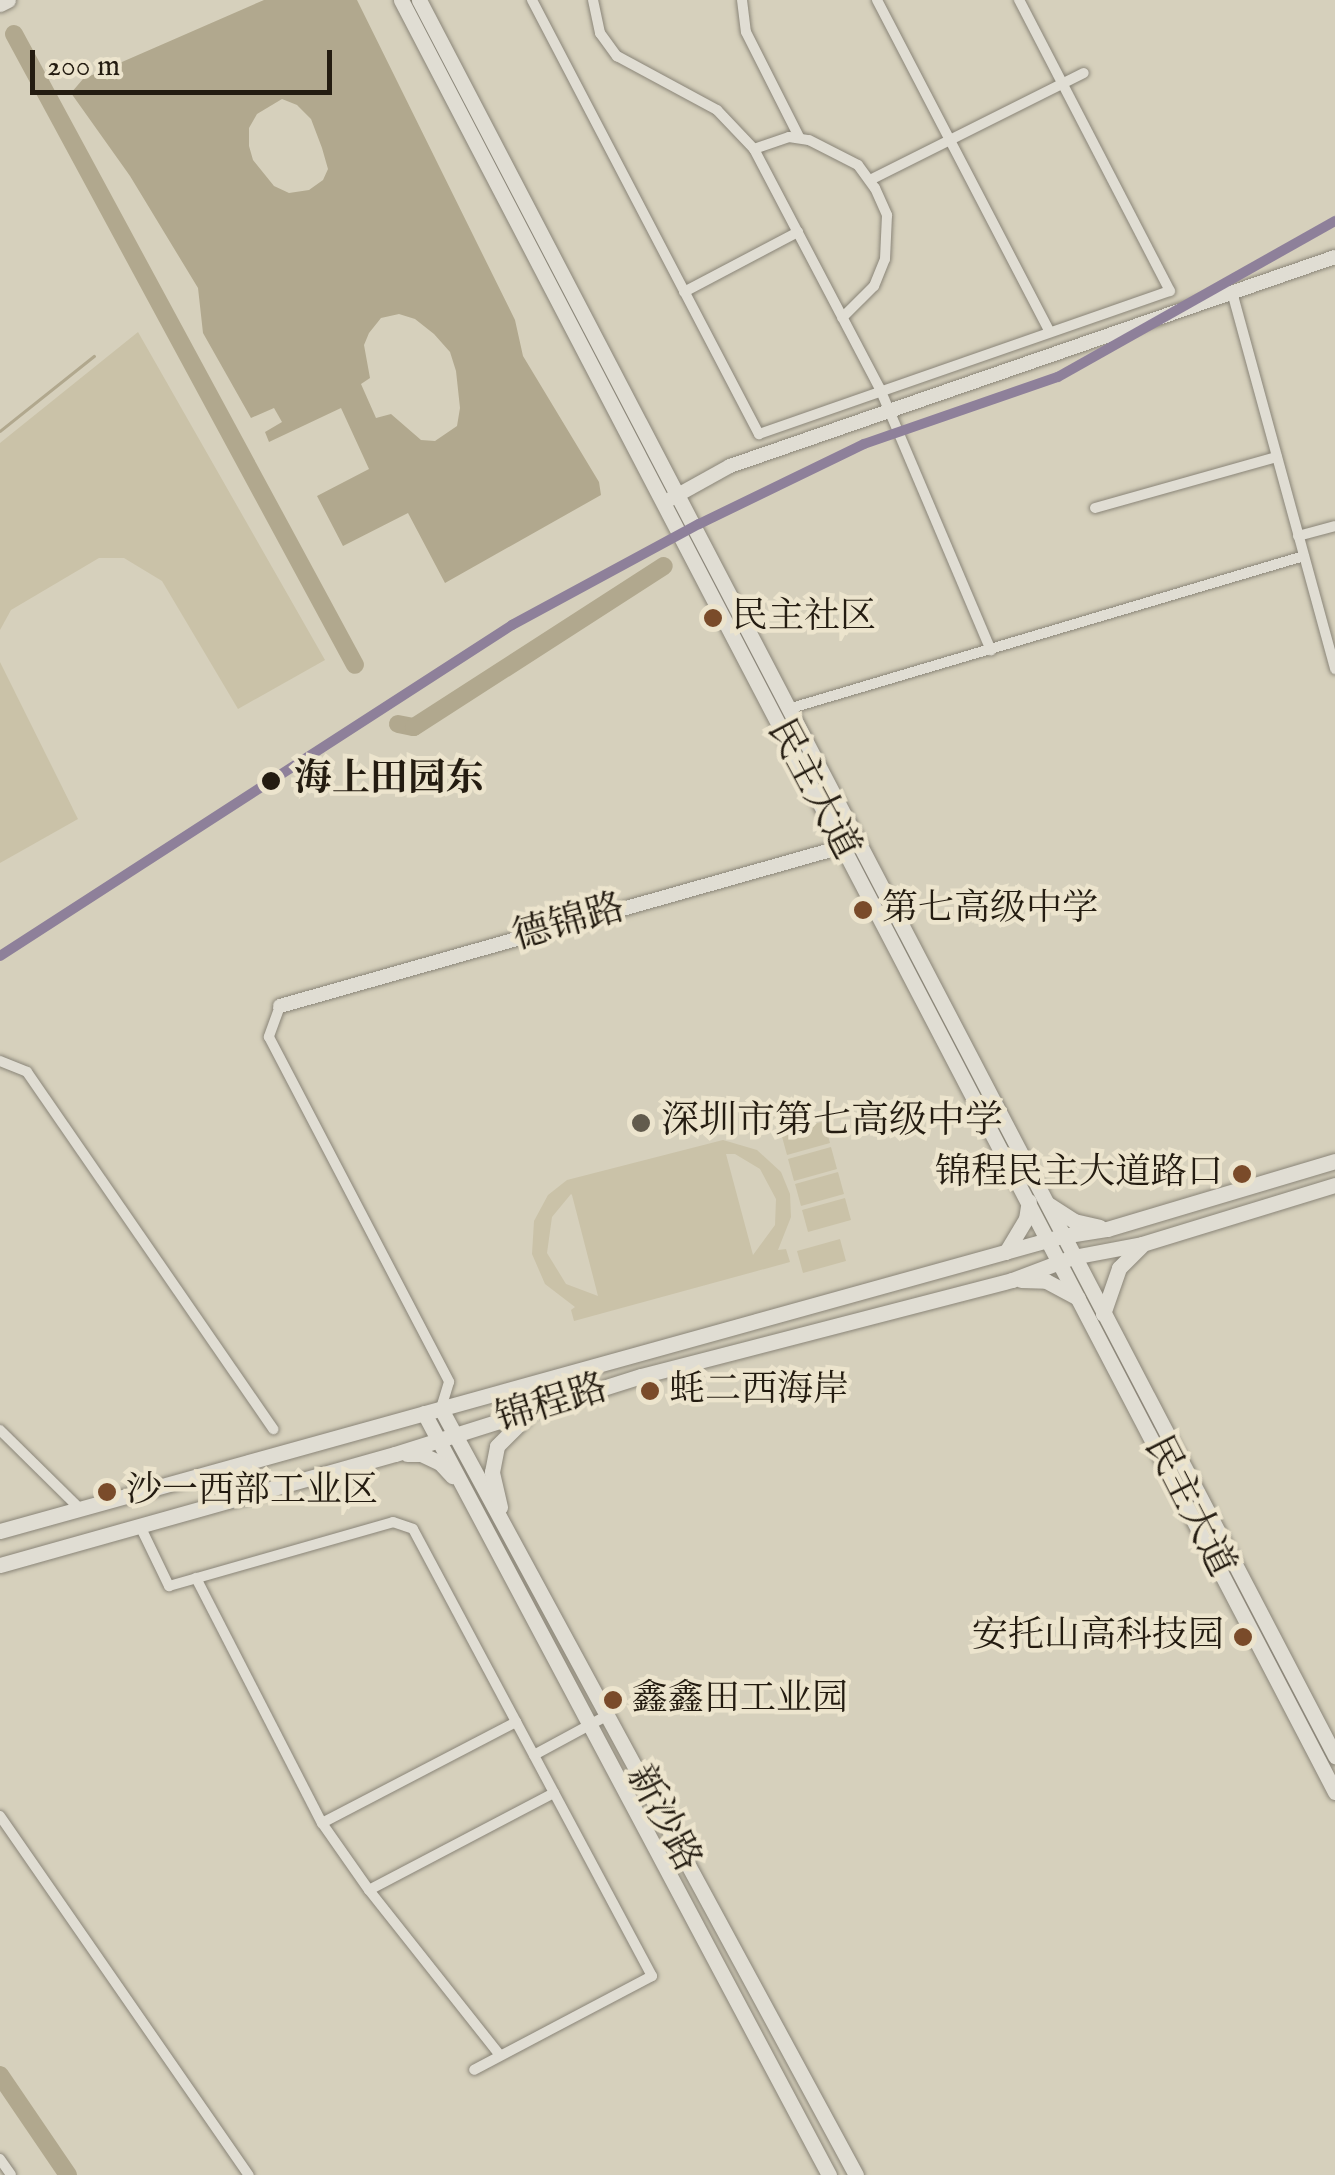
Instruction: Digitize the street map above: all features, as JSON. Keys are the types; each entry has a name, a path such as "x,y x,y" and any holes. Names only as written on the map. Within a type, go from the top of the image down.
{"main road":[{"path":"0,4 8,0"},
{"name":"民主大道","path":"401,0 850,845 1028,1202 1103,1314 1335,1756"},
{"name":"民主大道","path":"419,0 670,500 788,709 850,845 1047,1203 1055,1238"},
{"name":"锦程路","path":"0,1531 1055,1238 1108,1229 1335,1161"},
{"name":"锦程路","path":"0,1564 398,1453 641,1376 1012,1280 1066,1259 1142,1244 1335,1185"},
{"path":"1006,1252 1026,1219 1028,1202"},
{"path":"1047,1203 1074,1222 1108,1229"},
{"path":"1103,1314 1119,1268 1142,1244"},
{"name":"民主大道","path":"1066,1259 1080,1299 1331,1775 1335,1792"},
{"path":"1012,1280 1046,1281 1080,1299"},
{"name":"新沙路","path":"441,1409 856,2175"},
{"name":"新沙路","path":"424,1414 829,2175"},
{"path":"504,1526 492,1472 498,1446 530,1414"},
{"path":"398,1453 421,1454 440,1464 463,1488"}],"street":[{"path":"532,0 760,434 1170,291 1019,0"},
{"path":"593,0 600,33 618,56 717,110 754,148 880,389 992,650"},
{"path":"742,0 746,32 799,137"},
{"path":"877,0 1050,332"},
{"path":"870,180 1084,73"},
{"path":"754,148 776,139 799,137 848,158 870,180 886,215 884,259 866,296 842,318"},
{"path":"684,292 798,232"},
{"path":"670,500 730,466 1335,257"},
{"path":"1232,292 1335,669"},
{"path":"1095,508 1277,458"},
{"path":"1298,536 1335,526"},
{"path":"788,709 1304,556"},
{"name":"德锦路","path":"280,1006 850,845"},
{"path":"280,1006 270,1036 449,1382 441,1409"},
{"path":"0,1061 27,1072 273,1429"},
{"path":"0,1430 80,1509"},
{"path":"140,1526 170,1586 394,1522 413,1529 652,1976 474,2070"},
{"path":"196,1578 322,1823 369,1890 500,2055"},
{"path":"534,1755 606,1716"},
{"path":"322,1823 516,1722"},
{"path":"369,1890 554,1792"},
{"path":"0,1816 249,2175"},
{"path":"0,2159 10,2175"}],"shaded area":[{"path":"264,0 357,0 515,320 523,356 599,482 601,495 445,583 408,513 343,546 317,496 369,469 341,408 269,442 265,432 282,422 274,408 251,418 203,333 198,288 130,176 71,93 83,79","holes":["282,99 297,105 311,119 322,148 328,169 323,180 309,190 289,193 274,186 253,160 249,128 257,114","399,314 415,319 434,334 450,352 456,371 460,408 457,426 435,441 421,440 391,414 376,418 361,384 370,378 364,345 369,333 381,318"]},
{"path":"138,332 325,660 238,709 162,581 124,558 99,558 11,610 0,630 0,443"},
{"path":"0,662 78,819 0,863"},
{"path":"824,1121 830,1143 787,1155 781,1133"},
{"path":"723,1140 757,1150 781,1172 790,1194 791,1217 778,1250 786,1249 790,1262 574,1321 571,1310 575,1307 545,1284 532,1254 534,1221 548,1195 567,1180","holes":["726,1154 735,1154 760,1169 776,1199 775,1225 753,1255","572,1195 598,1296 566,1284 547,1253 552,1217"]},
{"path":"831,1147 837,1169 794,1181 788,1159"},
{"path":"838,1172 844,1194 801,1206 795,1184"},
{"path":"845,1198 851,1220 808,1232 802,1210"},
{"path":"840,1239 846,1261 803,1273 797,1251"}],"waterway":[{"path":"14,34 355,665"},
{"path":"0,431 94,356"},
{"path":"398,724 414,727 664,566"},
{"path":"0,2075 68,2175"}],"transit line":[{"path":"0,956 512,625 699,524 864,444 1058,377 1335,221"}],"place":[{"name":"民主社区","path":"713,618"},
{"name":"海上田园东","path":"271,781"},
{"name":"第七高级中学","path":"863,910"},
{"name":"深圳市第七高级中学","path":"641,1123"},
{"name":"锦程民主大道路口","path":"1242,1174"},
{"name":"蚝二西海岸","path":"650,1391"},
{"name":"沙一西部工业区","path":"107,1492"},
{"name":"安托山高科技园","path":"1243,1637"},
{"name":"鑫鑫田工业园","path":"613,1700"}]}
